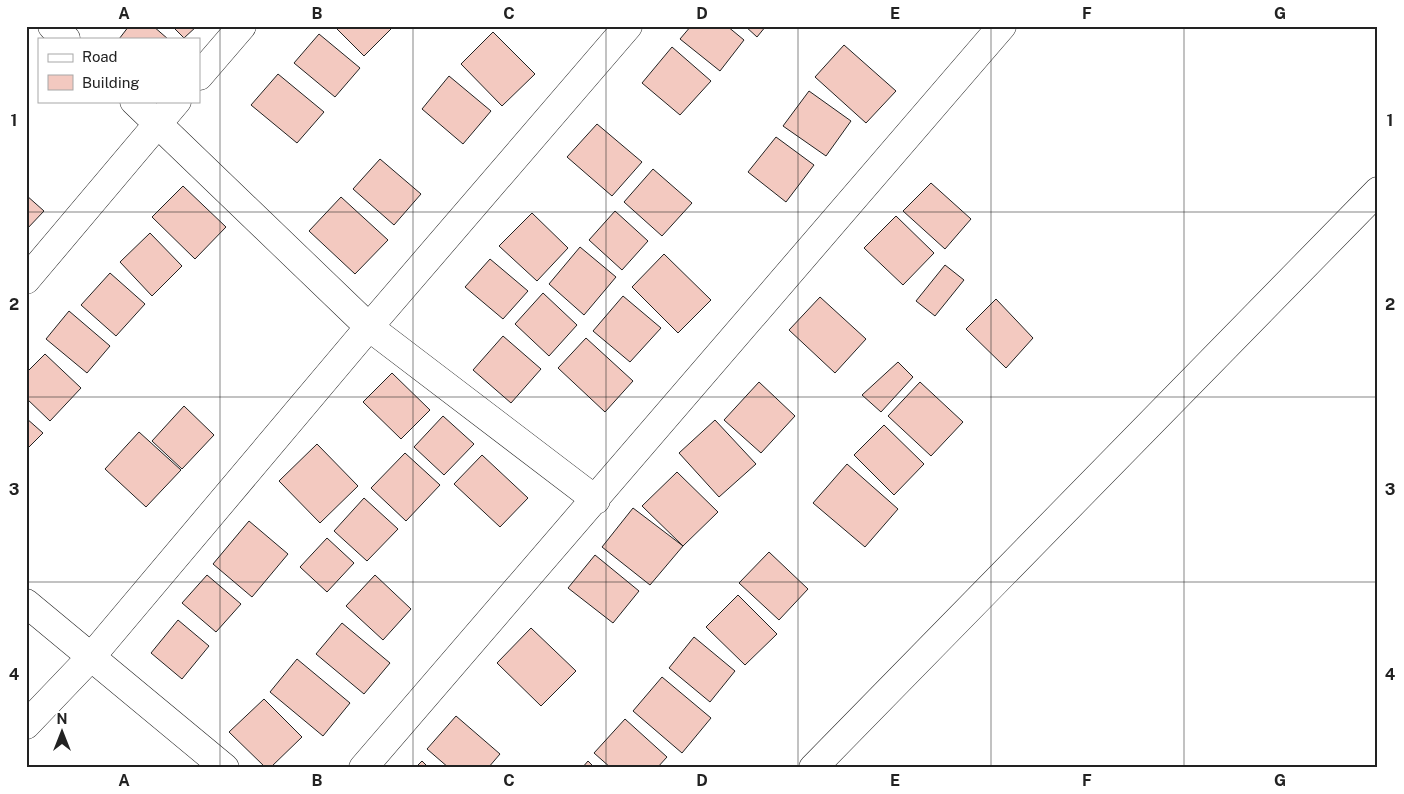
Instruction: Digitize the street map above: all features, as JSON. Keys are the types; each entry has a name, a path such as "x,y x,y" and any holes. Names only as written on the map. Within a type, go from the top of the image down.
{"street":[{"path":"52,26 65,38"},
{"path":"200,75 242,26"},
{"path":"26,725 91,657 368,327 628,26"},
{"path":"363,768 596,500 1002,26"},
{"path":"135,102 368,327 596,500"},
{"path":"26,280 176,102"},
{"path":"813,768 1378,191"},
{"path":"26,603 225,768"}],"building":[{"path":"129,26 153,26 167,38 120,38"},
{"path":"172,26 197,26 184,38"},
{"path":"334,26 394,26 364,56"},
{"path":"691,26 727,26 744,40 720,71 680,39"},
{"path":"745,26 766,26 757,37"},
{"path":"493,32 535,74 502,106 461,64"},
{"path":"319,34 360,68 335,97 294,63"},
{"path":"844,45 896,91 866,123 815,77"},
{"path":"672,47 711,81 680,115 642,83"},
{"path":"278,74 324,112 297,143 251,105"},
{"path":"449,76 491,111 463,144 422,109"},
{"path":"809,91 851,121 826,156 783,126"},
{"path":"597,124 642,162 612,196 567,157"},
{"path":"776,137 814,165 786,202 748,172"},
{"path":"380,159 421,194 394,225 353,189"},
{"path":"653,169 692,203 662,236 624,202"},
{"path":"931,183 971,219 945,249 903,211"},
{"path":"183,186 226,227 195,259 152,217"},
{"path":"26,195 44,211 26,230"},
{"path":"341,197 388,240 355,274 309,231"},
{"path":"615,211 648,241 622,270 589,240"},
{"path":"532,213 568,248 537,281 499,246"},
{"path":"896,216 934,253 903,285 864,248"},
{"path":"150,233 182,266 152,296 120,262"},
{"path":"580,247 616,277 584,315 549,284"},
{"path":"664,254 711,300 678,333 632,287"},
{"path":"490,259 528,291 503,319 465,287"},
{"path":"945,265 964,280 935,316 916,301"},
{"path":"110,273 145,304 116,336 81,305"},
{"path":"543,293 577,325 549,356 515,324"},
{"path":"623,296 661,328 630,362 593,331"},
{"path":"820,297 866,339 835,373 789,330"},
{"path":"996,299 1033,338 1006,368 966,329"},
{"path":"69,311 110,346 87,373 46,339"},
{"path":"503,336 541,369 511,403 473,370"},
{"path":"586,338 633,381 605,412 558,368"},
{"path":"45,354 81,388 50,421 26,398 26,373"},
{"path":"898,362 913,377 881,412 862,395"},
{"path":"392,373 430,410 401,439 363,402"},
{"path":"759,382 795,416 761,453 724,420"},
{"path":"920,382 963,422 931,456 888,416"},
{"path":"184,406 214,435 182,469 152,441"},
{"path":"443,416 474,444 444,475 414,447"},
{"path":"26,418 43,433 26,450"},
{"path":"715,420 756,464 719,497 679,453"},
{"path":"884,425 924,464 894,495 854,455"},
{"path":"139,432 181,470 146,507 105,469"},
{"path":"317,444 358,486 320,523 279,481"},
{"path":"405,453 440,485 406,521 371,488"},
{"path":"482,455 528,498 500,527 454,484"},
{"path":"847,464 898,509 865,547 813,503"},
{"path":"677,472 718,512 683,546 642,506"},
{"path":"364,498 398,529 367,561 334,531"},
{"path":"633,508 683,546 650,585 602,547"},
{"path":"249,521 288,554 252,597 213,564"},
{"path":"327,538 354,563 327,592 300,567"},
{"path":"769,552 808,589 779,620 739,583"},
{"path":"595,555 639,591 613,623 568,588"},
{"path":"207,575 241,604 216,632 182,603"},
{"path":"375,575 411,609 383,640 346,606"},
{"path":"738,595 777,634 745,665 706,627"},
{"path":"178,620 209,646 182,679 151,653"},
{"path":"342,623 390,663 364,694 316,654"},
{"path":"531,628 576,671 541,706 497,663"},
{"path":"694,637 735,671 710,702 669,668"},
{"path":"297,659 350,703 323,736 270,692"},
{"path":"662,677 711,718 682,753 633,711"},
{"path":"264,699 302,737 270,768 266,768 229,732"},
{"path":"456,716 500,754 488,768 449,768 427,749"},
{"path":"625,719 667,757 657,768 611,768 594,753"},
{"path":"422,761 429,768 415,768"},
{"path":"588,761 595,768 582,768"}]}
